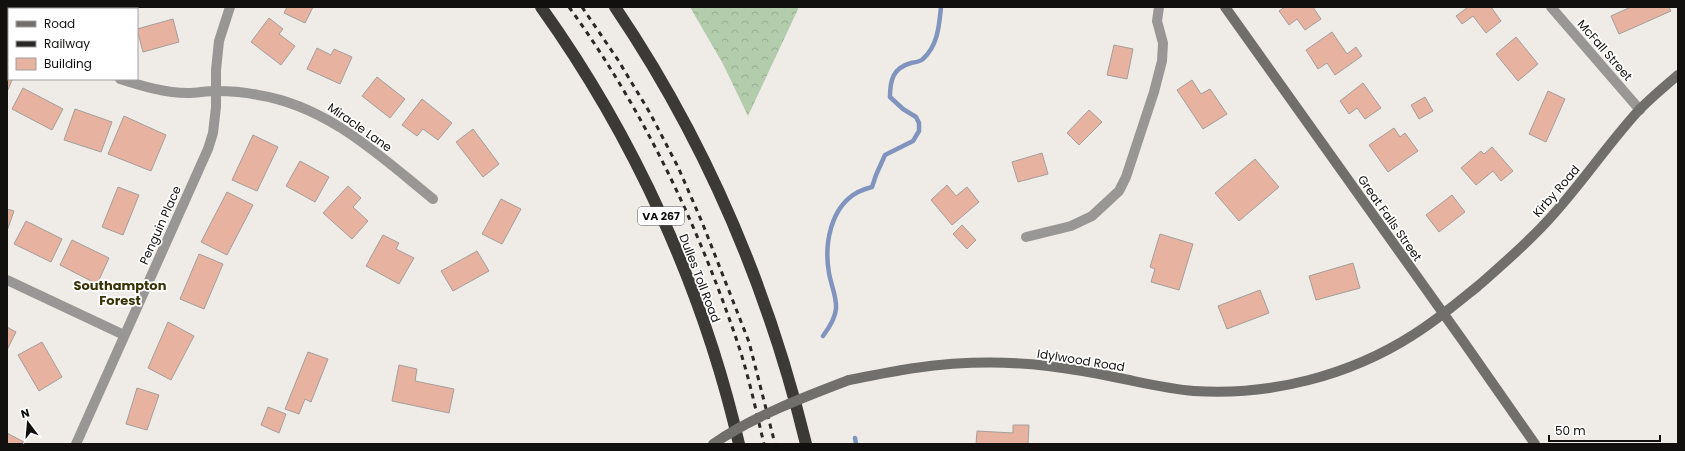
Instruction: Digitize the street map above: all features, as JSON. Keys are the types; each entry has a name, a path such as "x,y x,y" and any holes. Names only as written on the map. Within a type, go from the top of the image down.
{"highway":[{"name":"Dulles Toll Road","path":"541,7 592,85 618,130 662,220 685,273 702,319 728,404 738,444"},
{"path":"615,7 650,61 681,114 728,211 774,333 790,383 806,444"}],"main road":[{"name":"Great Falls Street","path":"1225,7 1535,444"},
{"name":"Kirby Road","path":"1444,314 1502,265 1550,218 1586,177 1640,110 1678,75"},
{"name":"Idylwood Road","path":"713,444 744,426 806,396 849,380 915,368 974,363 1046,366 1110,376 1167,388 1194,391 1221,392 1259,390 1286,386 1313,380 1350,368 1412,336 1444,314"}],"street":[{"name":"Penguin Place","path":"76,444 208,148 213,133 216,107 216,70 219,41 230,7"},
{"path":"1026,237 1071,226 1092,216 1119,191 1126,177 1154,92 1162,61 1163,43 1157,21 1159,7"},
{"name":"McFall Street","path":"1551,7 1640,110"},
{"name":"Miracle Lane","path":"123,80 137,85 166,91 188,93 216,91 257,94 284,100 309,109 333,121 433,199"},
{"path":"7,280 124,335"}],"green space":[{"path":"690,7 799,7 748,116 723,64"}],"building":[{"path":"100,7 102,8 88,8"},
{"path":"287,7 313,7 305,23 284,13"},
{"path":"1285,7 1313,7 1321,19 1305,30 1297,19 1289,25 1279,11"},
{"path":"1468,7 1491,7 1501,21 1486,33 1473,16 1462,24 1456,16"},
{"path":"1631,7 1669,7 1671,11 1619,34 1611,16"},
{"path":"269,18 283,29 279,34 295,46 281,65 251,42"},
{"path":"173,19 179,42 143,52 138,29"},
{"path":"1332,32 1347,54 1356,47 1362,56 1335,75 1327,63 1318,69 1306,50"},
{"path":"1516,37 1538,64 1518,81 1496,54"},
{"path":"1114,45 1133,49 1127,79 1107,75"},
{"path":"317,48 331,55 334,49 352,57 340,84 307,69"},
{"path":"377,77 405,99 390,118 362,96"},
{"path":"7,78 8,80 12,80 7,92"},
{"path":"1192,80 1201,94 1210,89 1227,114 1203,129 1177,90"},
{"path":"1363,83 1381,108 1365,119 1357,108 1349,114 1340,101"},
{"path":"23,88 63,109 52,130 12,109"},
{"path":"1548,91 1565,99 1546,142 1529,134"},
{"path":"1425,97 1433,111 1419,119 1411,105"},
{"path":"422,99 452,123 438,140 423,129 417,136 402,125"},
{"path":"75,109 112,122 101,152 64,140"},
{"path":"1089,110 1102,122 1079,145 1067,133"},
{"path":"124,116 166,135 151,171 108,154"},
{"path":"1394,128 1400,137 1405,133 1418,151 1388,172 1369,145"},
{"path":"473,129 499,164 483,177 456,142"},
{"path":"253,135 278,147 257,191 232,180"},
{"path":"1492,147 1513,171 1501,181 1493,171 1476,185 1461,168 1481,151 1484,154"},
{"path":"1042,153 1048,174 1018,182 1012,162"},
{"path":"1255,159 1279,187 1239,221 1215,193"},
{"path":"300,161 329,177 315,202 286,186"},
{"path":"947,185 956,196 967,187 979,202 952,225 931,200"},
{"path":"348,186 361,198 353,207 368,221 352,239 323,213"},
{"path":"118,187 139,195 123,235 102,227"},
{"path":"227,192 253,205 227,255 201,242"},
{"path":"1452,195 1465,212 1439,232 1426,215"},
{"path":"501,199 521,209 502,244 482,234"},
{"path":"7,209 14,211 7,231"},
{"path":"26,221 62,239 51,262 14,244"},
{"path":"962,225 976,240 967,249 953,234"},
{"path":"1160,234 1193,244 1179,290 1151,282 1155,269 1150,267"},
{"path":"383,235 399,243 396,249 414,258 399,284 366,266"},
{"path":"72,240 109,258 97,284 60,265"},
{"path":"477,251 489,271 453,291 441,271"},
{"path":"199,254 223,264 204,309 180,299"},
{"path":"1353,263 1360,288 1316,300 1309,276"},
{"path":"1260,290 1269,313 1227,329 1218,306"},
{"path":"168,322 194,336 171,380 148,368"},
{"path":"7,327 16,332 7,350"},
{"path":"42,342 62,377 39,391 18,355"},
{"path":"308,352 328,359 311,402 305,399 299,414 285,409"},
{"path":"399,365 417,369 415,381 454,389 449,413 392,401"},
{"path":"137,388 159,395 147,430 126,424"},
{"path":"268,407 286,414 279,433 261,425"},
{"path":"1013,425 1029,425 1028,444 976,444 977,431 1013,433"},
{"path":"7,433 24,442 24,444 7,444"}],"waterway":[{"path":"823,336 833,320 836,309 836,300 830,278 827,251 831,228 841,207 858,192 872,187 885,155 913,141 919,131 919,123 916,117 903,109 890,97 891,85 896,71 905,65 922,60 932,48 937,35 941,7"},
{"path":"855,438 856,444"}],"railway":[{"path":"569,7 621,86 666,169 686,212 705,255 738,344 749,381 764,444"},
{"path":"582,7 618,60 650,113 678,167 702,222 749,342 775,444"}],"district":[{"name":"Southampton Forest","path":"120,292"}]}
